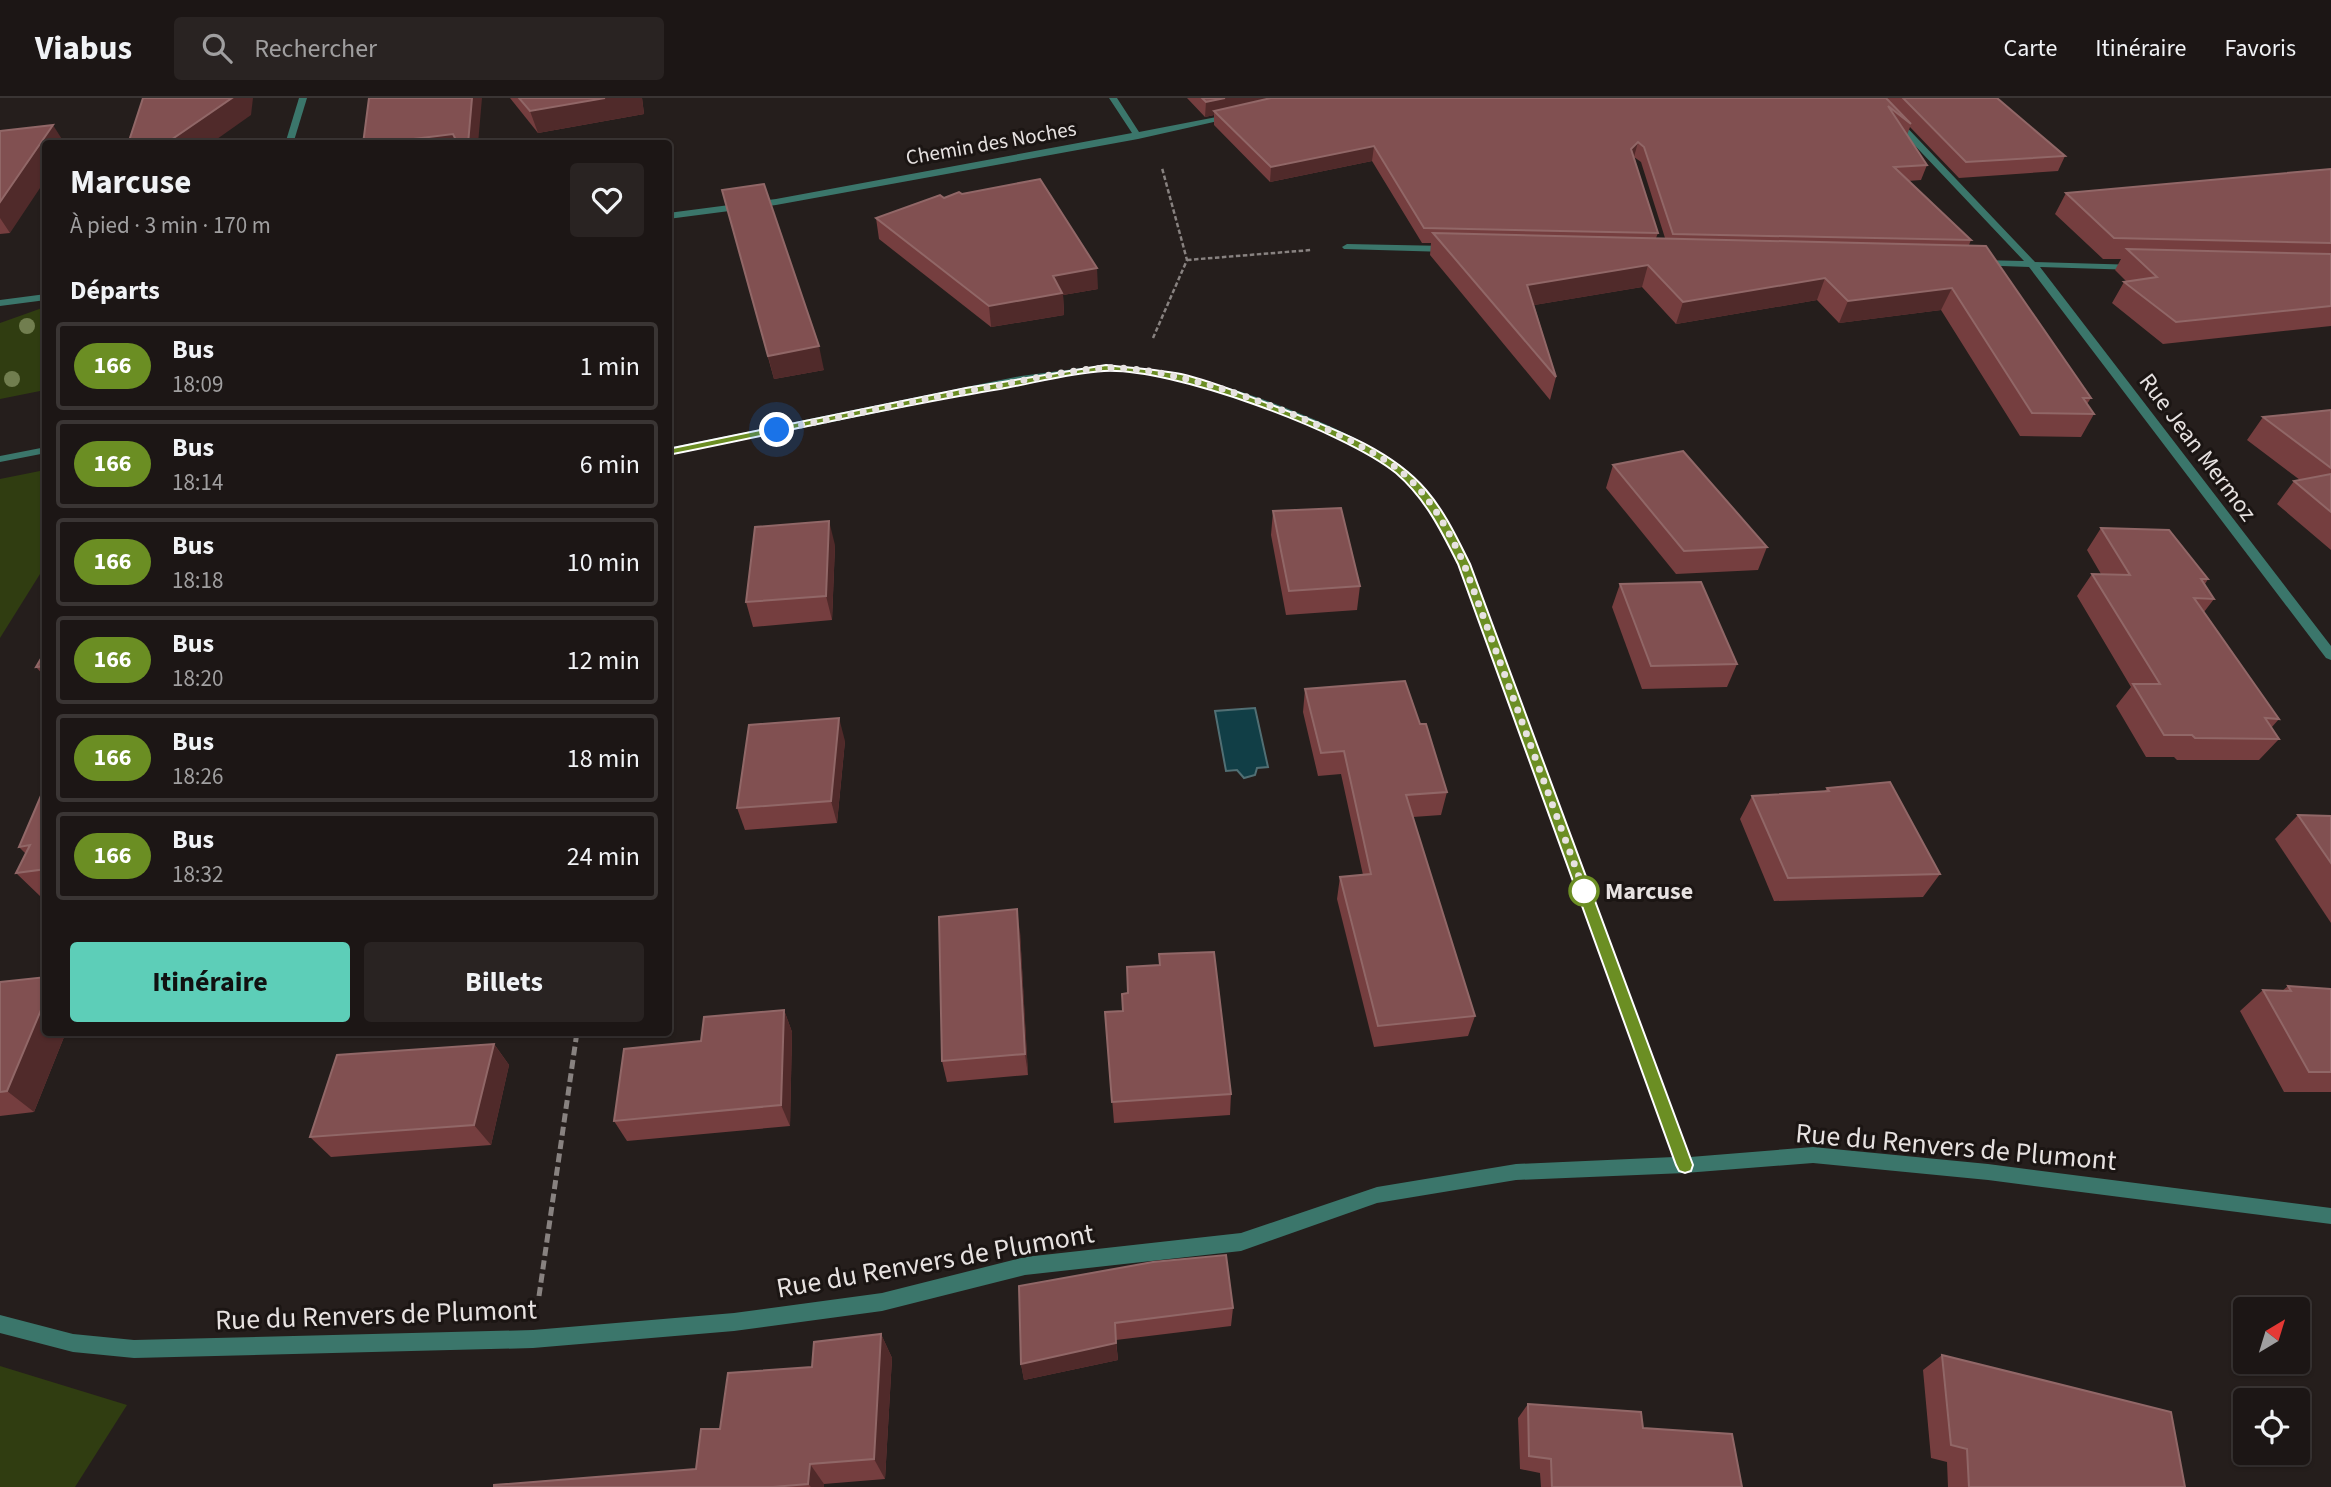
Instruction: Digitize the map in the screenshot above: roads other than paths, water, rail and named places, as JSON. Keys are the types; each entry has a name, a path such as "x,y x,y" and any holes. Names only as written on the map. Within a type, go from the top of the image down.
{"street":[{"path":"290,140 303,98"},
{"path":"1113,98 1138,136"},
{"name":"Rue Jean Mermoz","path":"1874,98 2032,264 2331,655"},
{"name":"Chemin des Noches","path":"672,215 789,199 1240,115"},
{"path":"1347,247 1457,250"},
{"path":"1966,262 2144,267"},
{"path":"0,303 42,298"},
{"path":"672,451 1056,374 1106,368 1178,377 1219,388 1352,442 1398,469 1440,516 1464,564 1685,1165"},
{"path":"0,459 42,451"},
{"name":"Rue du Renvers de Plumont","path":"0,1324 73,1343 134,1349 533,1339 734,1322 882,1302 1025,1266 1241,1242 1377,1195 1516,1172 1685,1165 1813,1155 1987,1172 2331,1216"}],"water":[{"path":"1255,708 1268,767 1257,768 1255,775 1244,778 1237,770 1226,771 1215,711"}],"place":[{"name":"Marcuse","path":"1584,891"}]}
